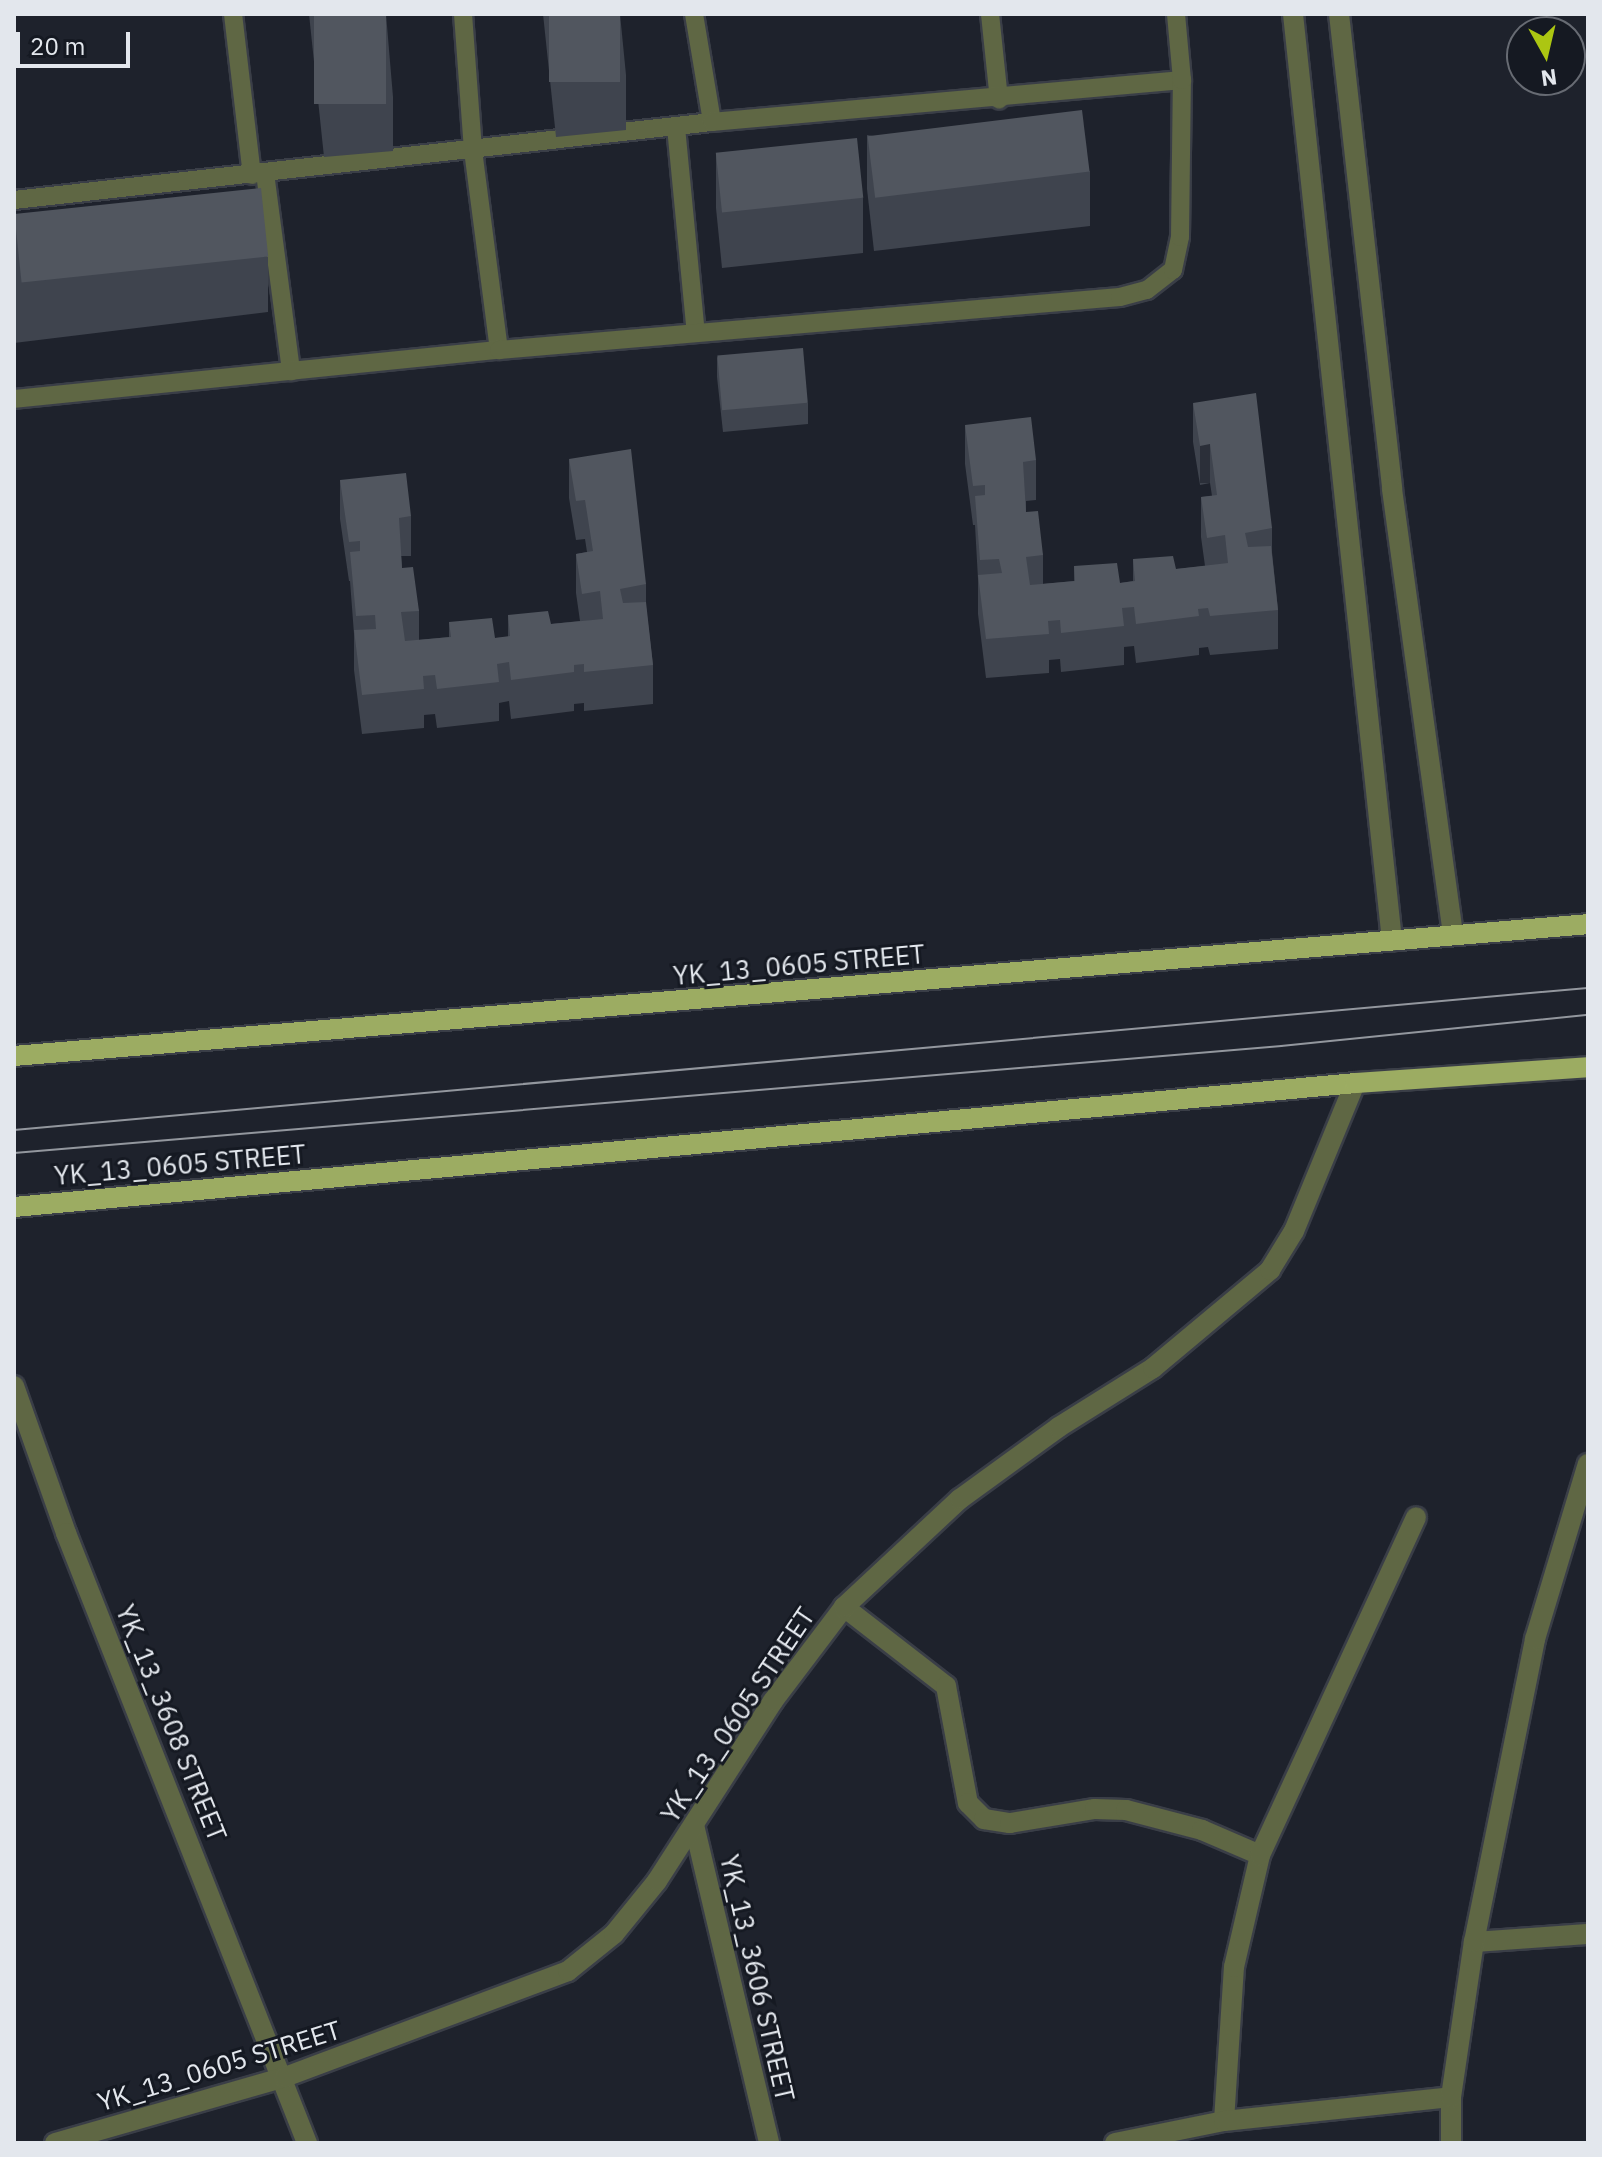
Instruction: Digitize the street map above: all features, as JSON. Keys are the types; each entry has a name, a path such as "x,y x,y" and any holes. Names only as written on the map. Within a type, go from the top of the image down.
{"main road":[{"name":"YK_13_0605 STREET","path":"14,1056 1588,924"},
{"name":"YK_13_0605 STREET","path":"14,1207 1355,1083 1588,1067"}],"street":[{"path":"1293,14 1392,941"},
{"path":"1339,14 1392,489 1453,935"},
{"name":"YK_13_0605 STREET","path":"56,2143 285,2077 568,1971 614,1934 694,1825 773,1701 844,1607 960,1499 1059,1427 1153,1368 1270,1270 1294,1231 1355,1083"},
{"name":"YK_13_3608 STREET","path":"14,1386 66,1533 285,2077 307,2143"},
{"path":"1451,2143 1451,2097 1474,1942 1535,1639 1588,1464"},
{"path":"1224,2121 1234,1967 1260,1855 1416,1517"},
{"path":"844,1607 946,1686 968,1803 984,1819 1010,1823 1095,1809 1126,1810 1202,1830 1260,1855"},
{"name":"YK_13_3606 STREET","path":"694,1825 769,2143"},
{"path":"1474,1942 1588,1934"},
{"path":"1115,2143 1190,2135 1224,2121 1451,2097"}],"lane":[{"path":"233,14 291,371"},
{"path":"463,14 473,150 499,350"},
{"path":"694,14 712,122"},
{"path":"990,14 999,100"},
{"path":"14,399 499,350 1120,297 1147,290 1173,270 1180,237 1182,80 1176,14"},
{"path":"14,200 712,122 999,100 1182,80"},
{"path":"676,127 696,333"}],"building":[{"path":"314,14 386,14 386,104 314,104"},
{"path":"549,14 620,14 620,82 549,82"},
{"path":"1082,110 1090,172 875,198 868,136"},
{"path":"857,138 863,198 722,213 716,153"},
{"path":"261,188 268,257 22,283 14,214"},
{"path":"803,348 808,403 722,410 717,355"},
{"path":"1256,393 1272,528 1245,533 1248,547 1271,546 1278,610 1210,616 1208,608 1198,609 1199,616 1136,624 1134,607 1122,608 1124,626 1061,633 1060,620 1048,621 1049,634 986,639 978,575 1002,573 999,559 980,560 975,496 985,495 985,485 973,486 965,425 1031,417 1036,460 1023,462 1026,512 1038,511 1043,555 1026,557 1030,585 1075,581 1074,566 1117,563 1120,583 1135,581 1133,559 1173,556 1176,569 1228,563 1225,535 1207,538 1201,497 1217,495 1210,444 1200,446 1193,403"},
{"path":"631,449 646,584 620,589 623,603 646,602 653,665 584,672 584,664 574,665 574,672 511,680 509,662 497,664 499,682 437,689 435,675 423,676 424,689 362,695 354,630 376,629 375,615 356,616 350,552 360,551 360,541 349,542 340,480 406,473 411,516 399,518 402,568 413,567 419,611 401,612 405,641 451,637 449,622 492,618 495,638 510,636 508,615 548,611 551,624 603,619 600,591 582,594 576,554 593,551 585,500 576,501 569,459"}],"tram line":[{"path":"14,1130 1588,988"},
{"path":"14,1153 1281,1046 1588,1015"}]}
